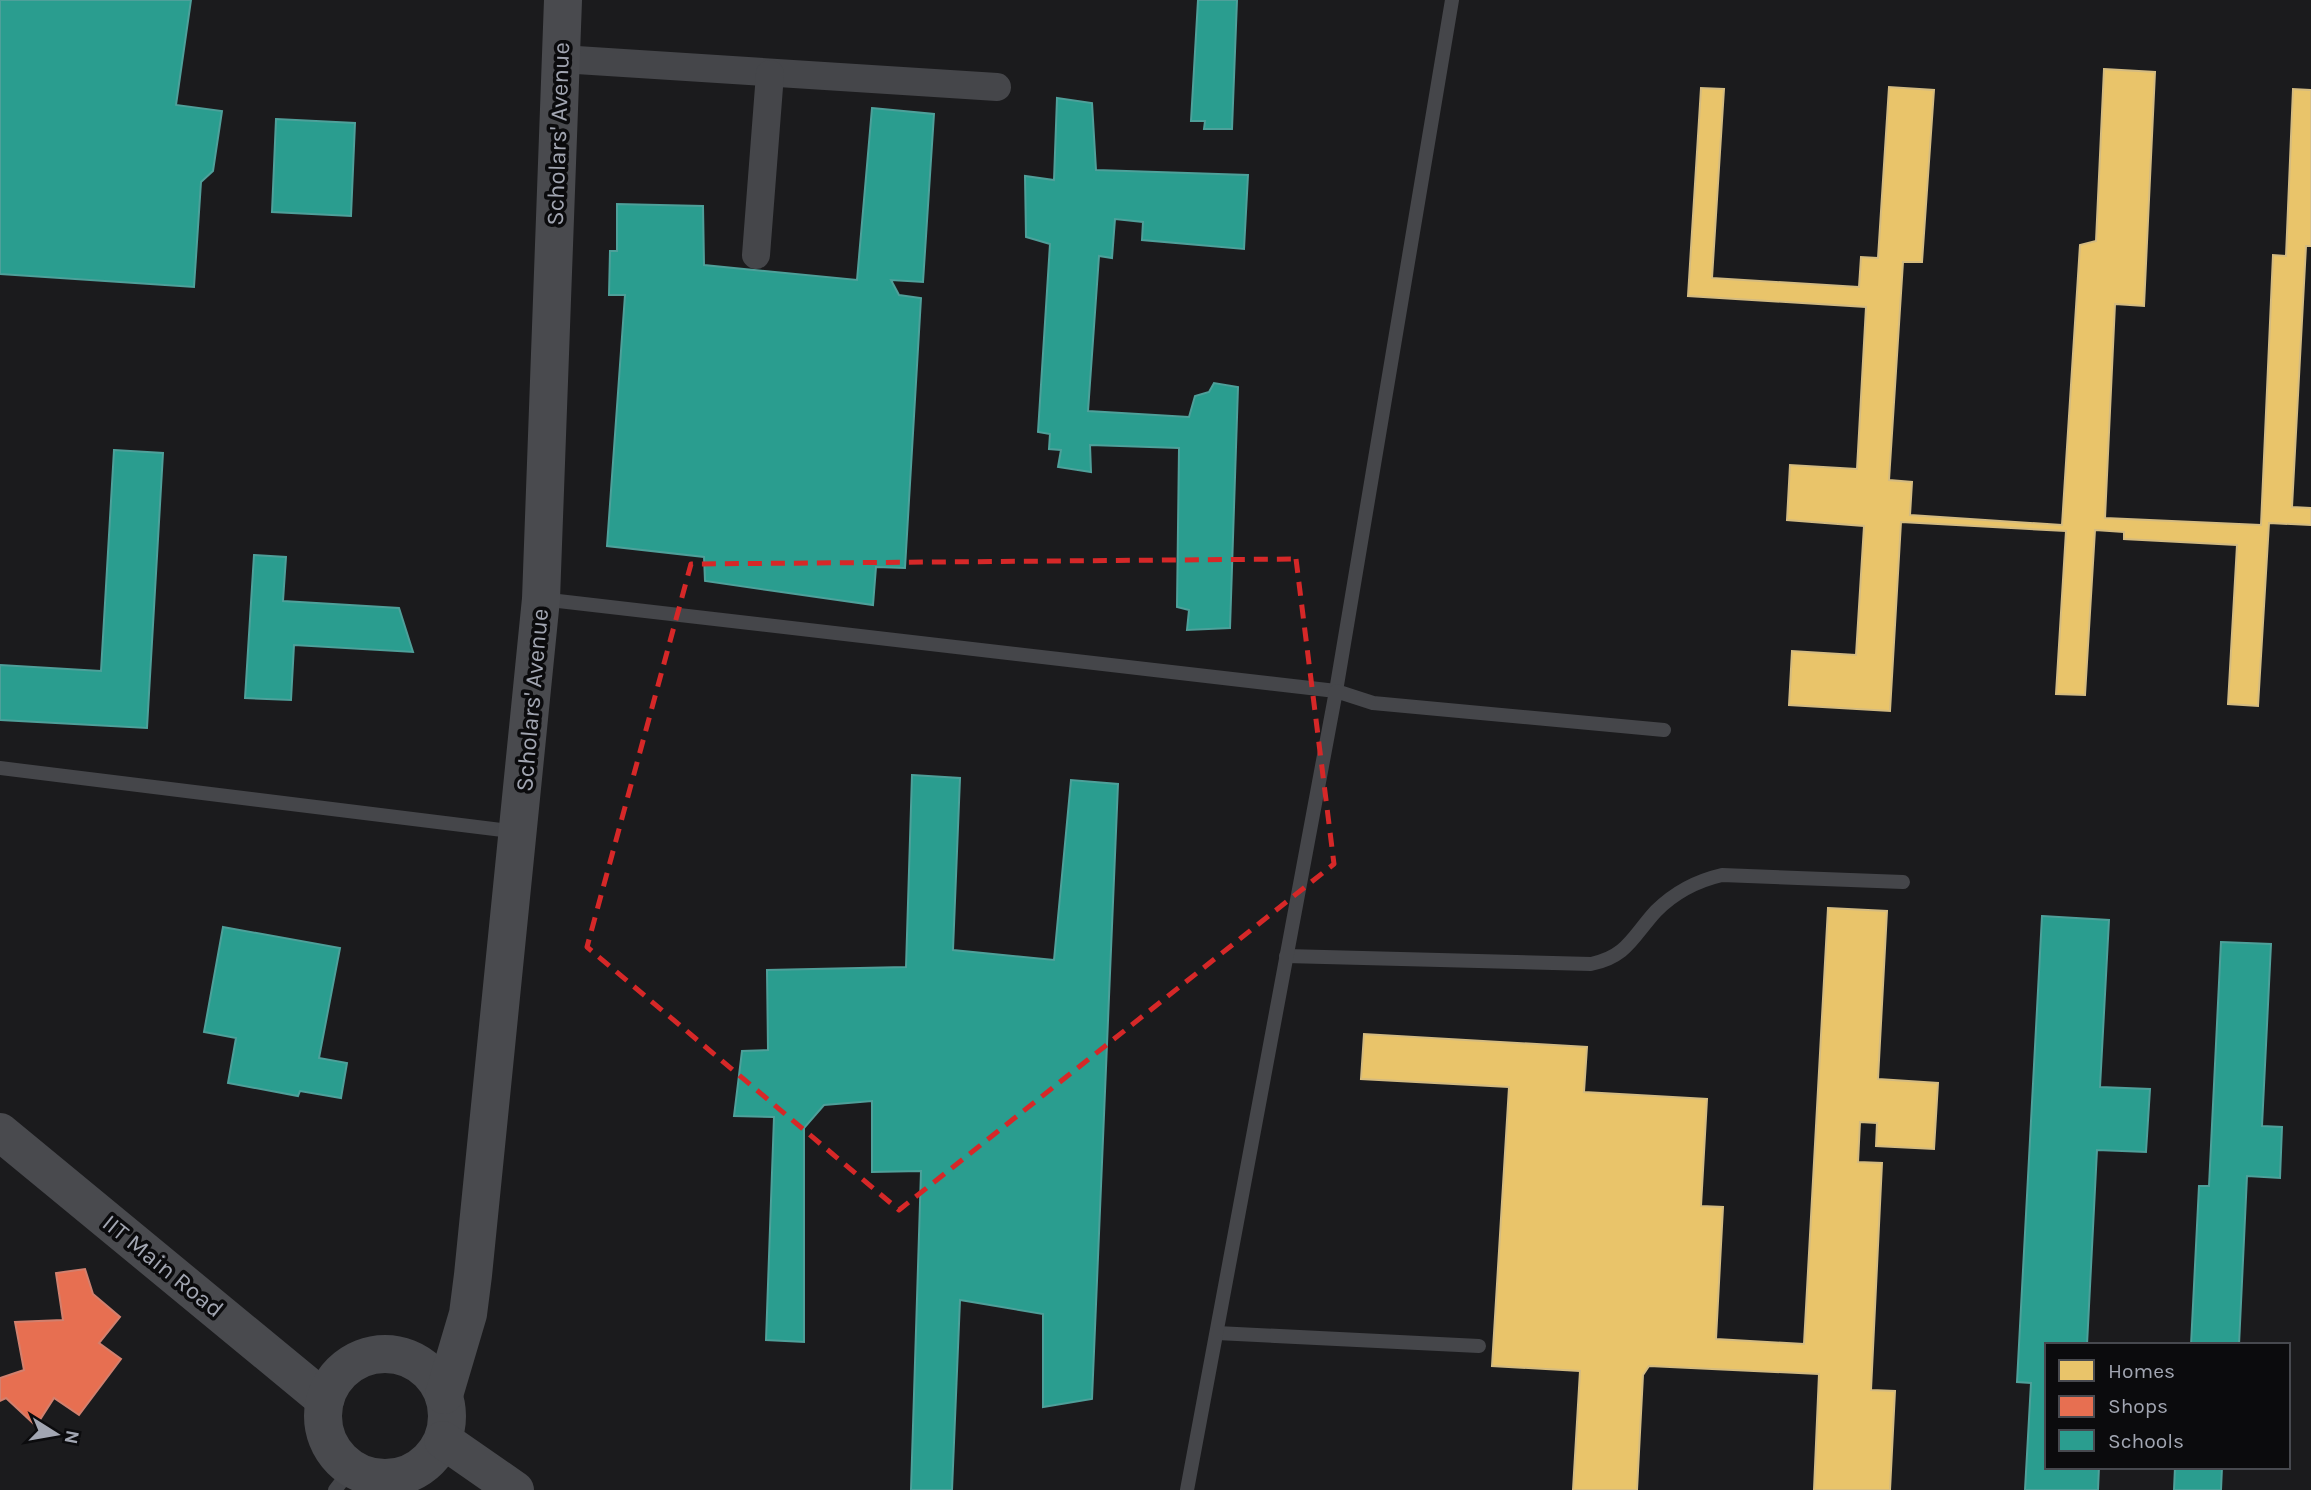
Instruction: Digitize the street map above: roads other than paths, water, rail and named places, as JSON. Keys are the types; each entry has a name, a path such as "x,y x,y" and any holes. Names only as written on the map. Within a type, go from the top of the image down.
{"street":[{"name":"Scholars' Avenue","path":"444,1395 468,1314 472,1288 541,599 564,0"},
{"path":"561,59 997,87"},
{"path":"756,255 770,74"},
{"name":"IIT Main Road","path":"0,1132 325,1400"},
{"path":"383,1353 402,1356 421,1364 434,1377 444,1395 447,1417 443,1440 433,1455 419,1467 413,1483 368,1476 343,1479 323,1419 325,1400 333,1382 346,1367 364,1357 383,1353"},
{"path":"443,1440 515,1490"}],"lane":[{"path":"1187,1490 1336,691 1452,0"},
{"path":"541,599 1336,691 1373,703 1664,730"},
{"path":"0,768 519,832"},
{"path":"1286,956 1591,964 1609,961 1625,950 1657,911 1681,891 1701,880 1722,875 1903,882"},
{"path":"1217,1333 1479,1346"}]}
